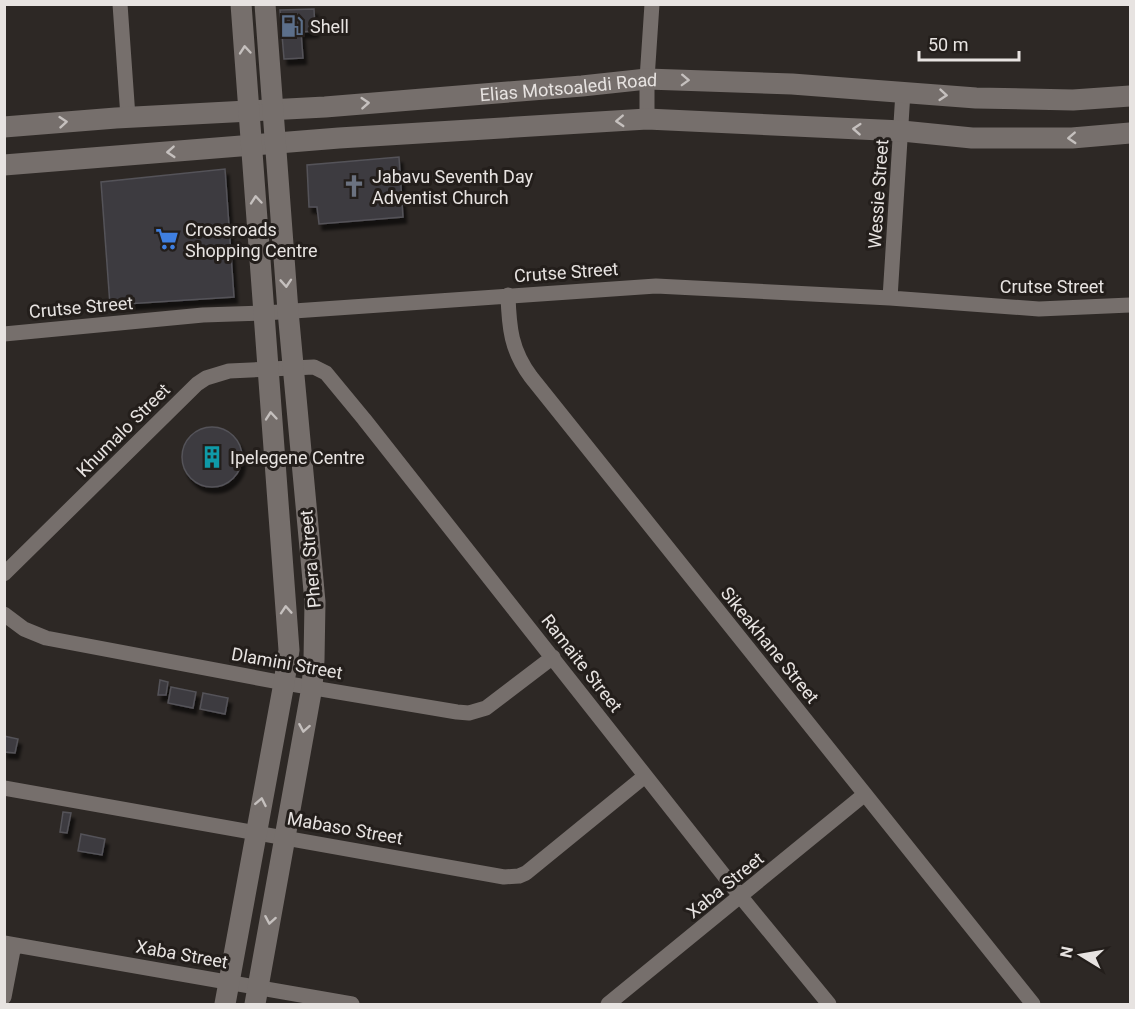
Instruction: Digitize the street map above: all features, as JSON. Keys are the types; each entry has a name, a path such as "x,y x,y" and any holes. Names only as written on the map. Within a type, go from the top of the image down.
{"main road":[{"name":"Phera Street","path":"225,1005 289,650 241,4"},
{"name":"Phera Street","path":"257,996 312,687 315,602 288,311 266,4"},
{"name":"Elias Motsoaledi Road","path":"4,127 128,117 336,106 582,87 647,79 792,84 976,98 1072,100 1131,96"},
{"path":"336,106 339,138"},
{"name":"Elias Motsoaledi Road","path":"4,165 339,138 647,119 902,131 972,138 1072,138 1131,133"}],"street":[{"path":"120,4 128,117"},
{"path":"647,119 652,4"},
{"name":"Wessie Street","path":"890,298 903,92"},
{"name":"Crutse Street","path":"4,334 203,315 265,313 656,286 890,298 1039,309 1131,305"},
{"name":"Sikeakhane Street","path":"508,295 511,338 521,363 1033,1005"},
{"name":"Ramaite Street","path":"294,369 314,367 326,373 332,380 829,1005"},
{"name":"Khumalo Street","path":"4,574 197,384 206,378 229,371 294,369"},
{"name":"Dlamini Street","path":"4,614 24,629 46,638 284,683 457,712 486,708 553,657"},
{"name":"Mabaso Street","path":"4,788 495,876 519,876 526,873 645,776"},
{"name":"Xaba Street","path":"616,1003 865,794"},
{"path":"4,997 9,944"},
{"name":"Xaba Street","path":"9,944 228,982 257,996 352,1005"}],"building":[{"path":"314,9 315,31 301,32 303,58 284,59 280,10"},
{"name":"Jabavu Seventh Day Adventist Church","path":"399,157 403,217 319,224 317,207 309,207 307,165"},
{"name":"Crossroads Shopping Centre","path":"225,169 234,297 110,305 101,182"},
{"name":"Ipelegene Centre","path":"212,427 229,432 237,440 242,457 237,474 229,482 212,487 195,482 187,474 182,457 187,440 195,432"},
{"path":"160,680 168,682 166,695 158,695"},
{"path":"171,687 196,692 193,708 168,703"},
{"path":"203,693 228,698 225,714 200,709"},
{"path":"4,736 18,739 15,753 4,752"},
{"path":"63,812 71,813 67,833 60,832"},
{"path":"81,834 105,839 102,855 78,851"}],"place":[{"name":"Shell","path":"292,26"},
{"name":"Jabavu Seventh Day Adventist Church","path":"354,186"},
{"name":"Crossroads Shopping Centre","path":"167,239"},
{"name":"Ipelegene Centre","path":"212,457"}]}
